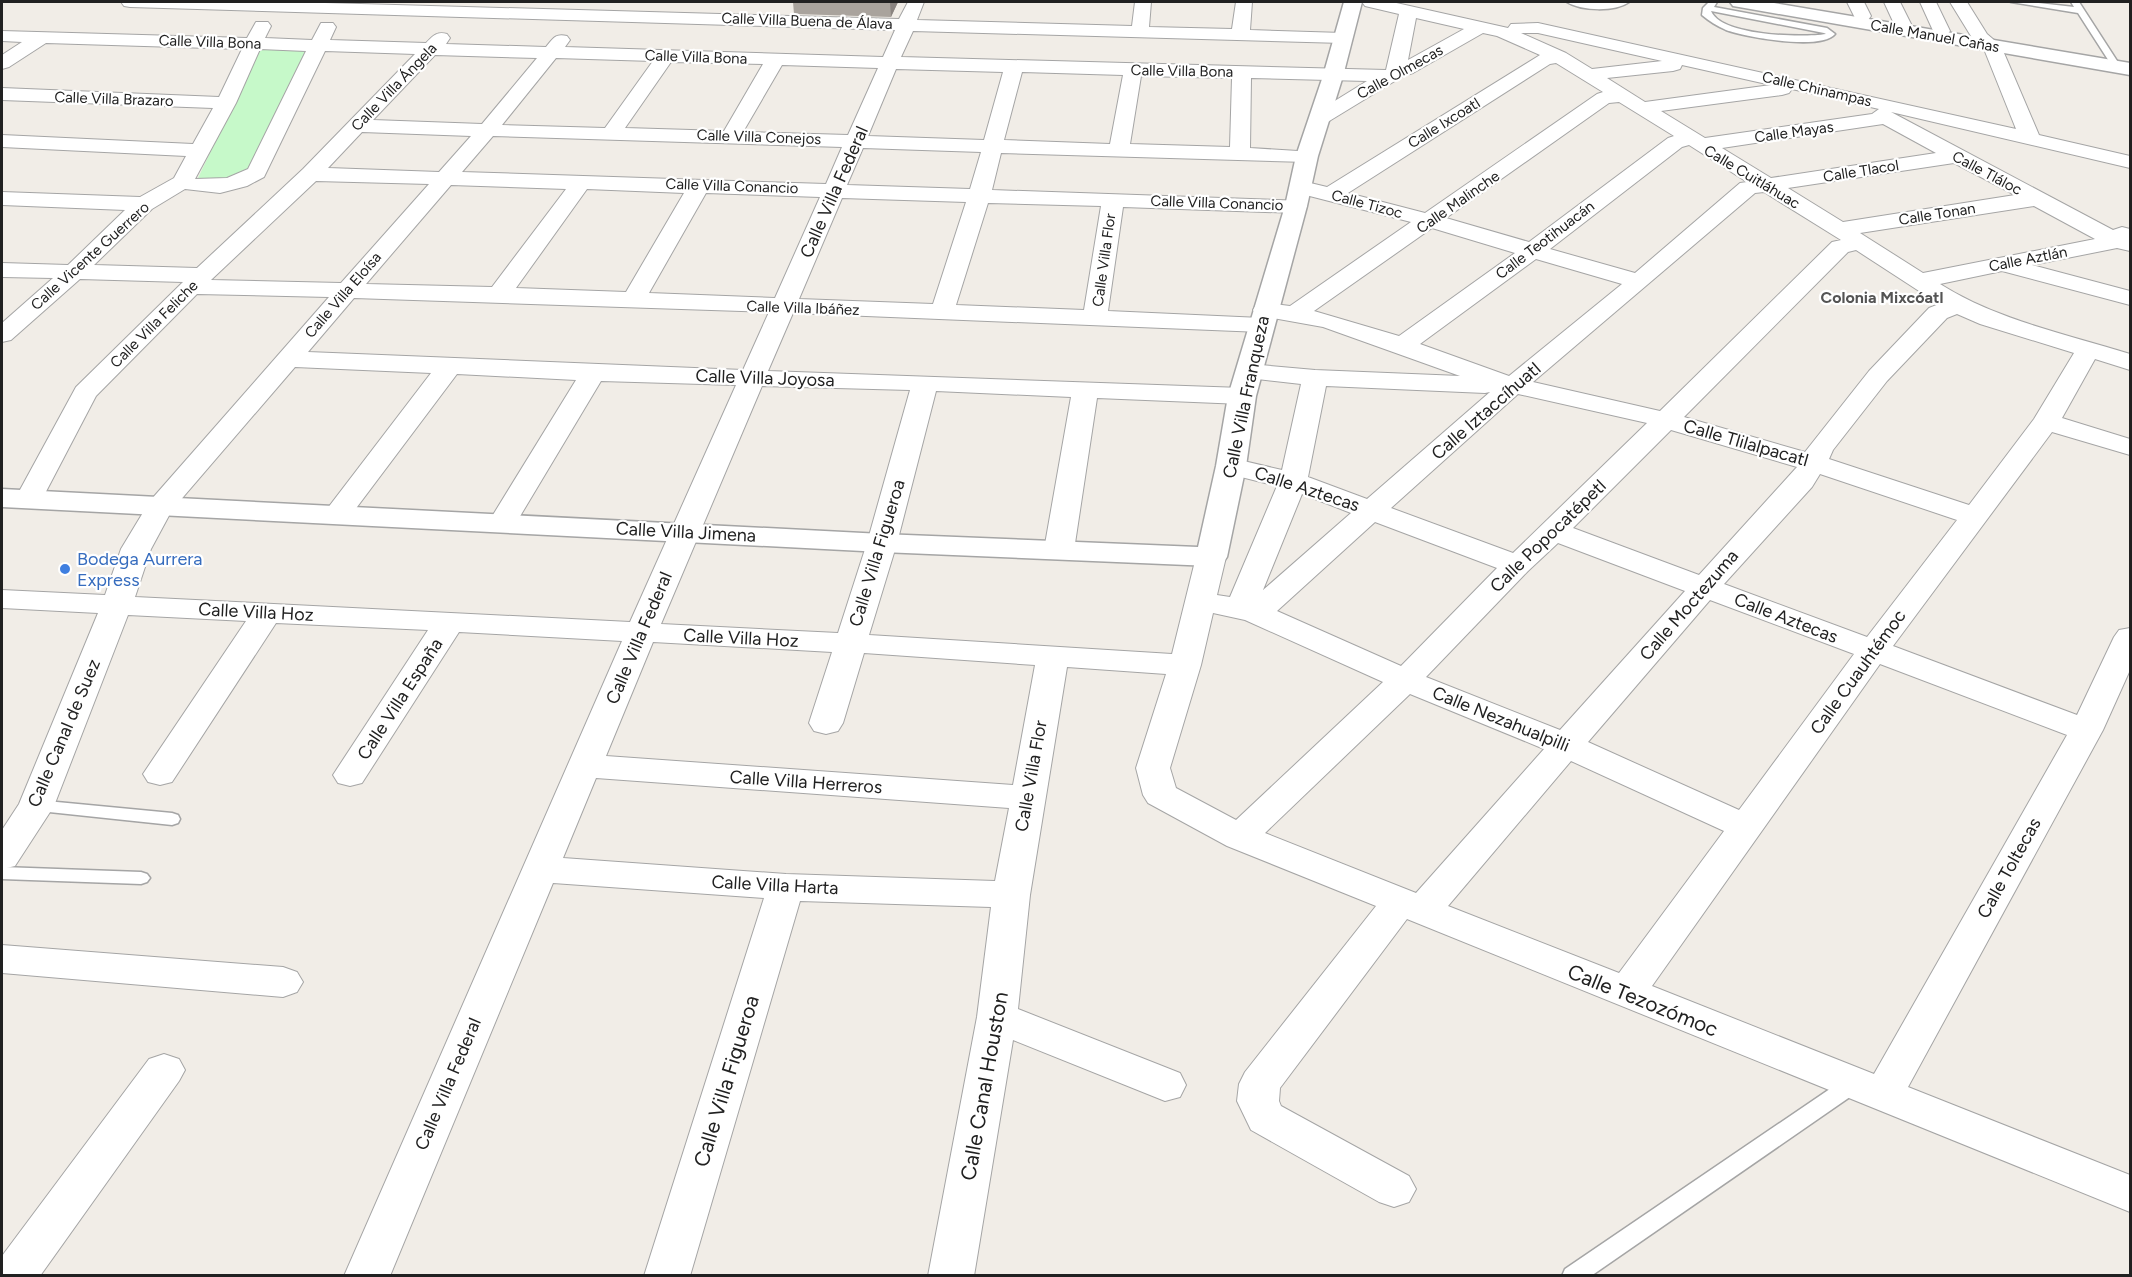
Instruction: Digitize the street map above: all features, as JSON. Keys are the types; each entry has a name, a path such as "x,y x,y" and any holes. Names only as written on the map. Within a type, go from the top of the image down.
{"street":[{"name":"Calle Villa Buena de Álava","path":"130,2 912,12 1031,19 1140,31 1343,38"},
{"path":"1140,31 1143,2"},
{"path":"1241,34 1244,2"},
{"name":"Calle Villa Franqueza","path":"1160,795 1153,768 1185,665 1231,466 1242,396 1299,196 1307,156 1333,76 1353,2"},
{"name":"Calle Cuitláhuac","path":"1371,2 1503,32 1559,57 1958,306 1989,319 2130,362"},
{"name":"Calle Manuel Cañas","path":"1739,2 1859,9 1902,24 1986,42"},
{"path":"1892,2 1902,24"},
{"path":"1928,2 1941,31"},
{"path":"1959,2 1986,42 2030,138"},
{"name":"Calle Manuel Cañas","path":"1770,3 1986,42 2122,62"},
{"path":"272,4 226,103 182,182 197,187 223,187 244,182 257,173 320,45 336,5"},
{"name":"Calle Villa Ángela","path":"311,174 473,7"},
{"name":"Calle Villa Eloísa","path":"117,604 136,549 160,507 488,129 589,8"},
{"path":"1393,74 1409,10"},
{"name":"Calle Villa Federal","path":"367,1275 685,531 858,141 912,12"},
{"name":"Calle Olmecas","path":"1319,119 1393,74 1482,26"},
{"name":"Calle Chinampas","path":"1503,32 1518,27 1538,28 1698,62 2130,162"},
{"name":"Calle Villa Bona","path":"2,36 432,47 1333,76 1393,74"},
{"path":"2,63 42,37"},
{"path":"612,132 666,56"},
{"name":"Calle Ixcoatl","path":"1331,194 1544,60 1559,57"},
{"path":"731,136 776,59"},
{"path":"1587,75 1698,62"},
{"path":"942,314 979,196 1014,66"},
{"path":"1119,150 1133,70"},
{"path":"1240,153 1242,73"},
{"path":"1641,108 1804,86"},
{"name":"Calle Villa Brazaro","path":"2,94 226,103"},
{"name":"Calle Malinche","path":"1297,312 1431,221 1604,98 1620,96"},
{"name":"Calle Tláloc","path":"1846,96 2035,199 2126,237"},
{"name":"Calle Mayas","path":"1696,142 1886,118"},
{"path":"2,133 20,119"},
{"name":"Calle Villa Conejos","path":"356,126 612,132 1307,156"},
{"path":"2,141 199,150"},
{"name":"Calle Teotihuacán","path":"1401,345 1532,251 1675,142 1696,142"},
{"path":"2059,146 2130,181"},
{"name":"Calle Tlacol","path":"1766,185 1956,156"},
{"name":"Calle Villa Conancio","path":"311,174 835,189 1113,200 1299,196"},
{"name":"Calle Villa Feliche","path":"15,498 85,393 197,281 311,174"},
{"name":"Calle Vicente Guerrero","path":"2,335 74,272 144,204 182,182"},
{"path":"499,294 582,182"},
{"name":"Calle Iztaccíhuatl","path":"1248,611 1372,511 1493,402 1639,282 1748,188 1766,185"},
{"path":"633,300 699,186"},
{"name":"Calle Tizoc","path":"1299,196 1331,194 1639,282"},
{"path":"2,198 144,204"},
{"name":"Calle Tonan","path":"1849,236 2035,199"},
{"name":"Calle Villa Flor","path":"1095,320 1113,200"},
{"name":"Calle Popocatépetl","path":"1240,837 1405,680 1517,565 1554,531 1849,236"},
{"name":"Calle Aztlán","path":"1918,280 2004,265 2126,237"},
{"path":"2004,265 2130,298"},
{"name":"Calle Villa Ibáñez","path":"2,270 74,272 345,292 499,294 1095,320 1263,318"},
{"name":"Calle Moctezuma","path":"1394,1188 1266,1118 1258,1101 1260,1084 1411,906 1568,746 1703,586 1802,481 1820,449 1878,376 1938,313 1958,306"},
{"name":"Calle Tlilalpacatl","path":"1263,318 1297,312 1515,385 1666,420 1814,463 1974,516"},
{"name":"Calle Cuauhtémoc","path":"1626,993 1873,651 2046,422 2088,350"},
{"name":"Calle Villa Joyosa","path":"287,360 1242,396"},
{"path":"338,513 449,367"},
{"name":"Calle Tlilalpacatl","path":"1249,372 1315,378 1515,385"},
{"path":"502,523 593,373"},
{"path":"1200,602 1248,611 1293,481 1315,378"},
{"name":"Calle Villa Figueroa","path":"826,723 882,543 925,383"},
{"path":"1059,550 1085,391"},
{"path":"2046,422 2130,447"},
{"name":"Calle Aztecas","path":"1231,466 1293,481 1517,565"},
{"name":"Calle Villa Jimena","path":"15,498 882,543 1211,556"},
{"name":"Calle Aztecas","path":"1554,531 2086,730"},
{"name":"Calle Villa Hoz","path":"2,599 850,643 1185,665"},
{"name":"Calle Canal de Suez","path":"15,831 117,604"},
{"name":"Calle Nezahualpilli","path":"1248,611 1405,680 1568,746 1745,827"},
{"path":"160,774 267,613"},
{"name":"Calle Villa España","path":"350,774 449,623"},
{"name":"Calle Toltecas","path":"1868,1090 2086,730 2130,637"},
{"name":"Calle Villa Flor","path":"1011,895 1053,656"},
{"name":"Calle Villa Herreros","path":"585,766 1027,798"},
{"name":"Calle Tezozómoc","path":"1160,795 1240,837 2130,1194"},
{"name":"Calle Villa Harta","path":"540,869 786,887 1011,895"},
{"name":"Calle Villa Figueroa","path":"667,1275 786,887"},
{"name":"Calle Canal Houston","path":"951,1275 998,1017 1011,895"},
{"path":"2,958 283,982"},
{"path":"998,1017 1166,1085"},
{"path":"13,1275 164,1070"}],"lane":[{"path":"1571,2 1614,6 1625,2"},
{"path":"2015,2 2082,11"},
{"path":"2075,2 2122,62"},
{"path":"1710,5 1827,31 1831,34 1828,37 1792,40 1723,27 1711,20 1705,13 1710,5"},
{"path":"15,831 172,819"},
{"path":"2,873 141,878"},
{"path":"1584,1272 1868,1090"}],"green space":[{"path":"260,48 311,49 250,173 209,183 198,178"}],"place":[{"name":"Bodega Aurrera Express","path":"65,569"}],"district":[{"name":"Colonia Mixcóatl","path":"1882,297"}]}
